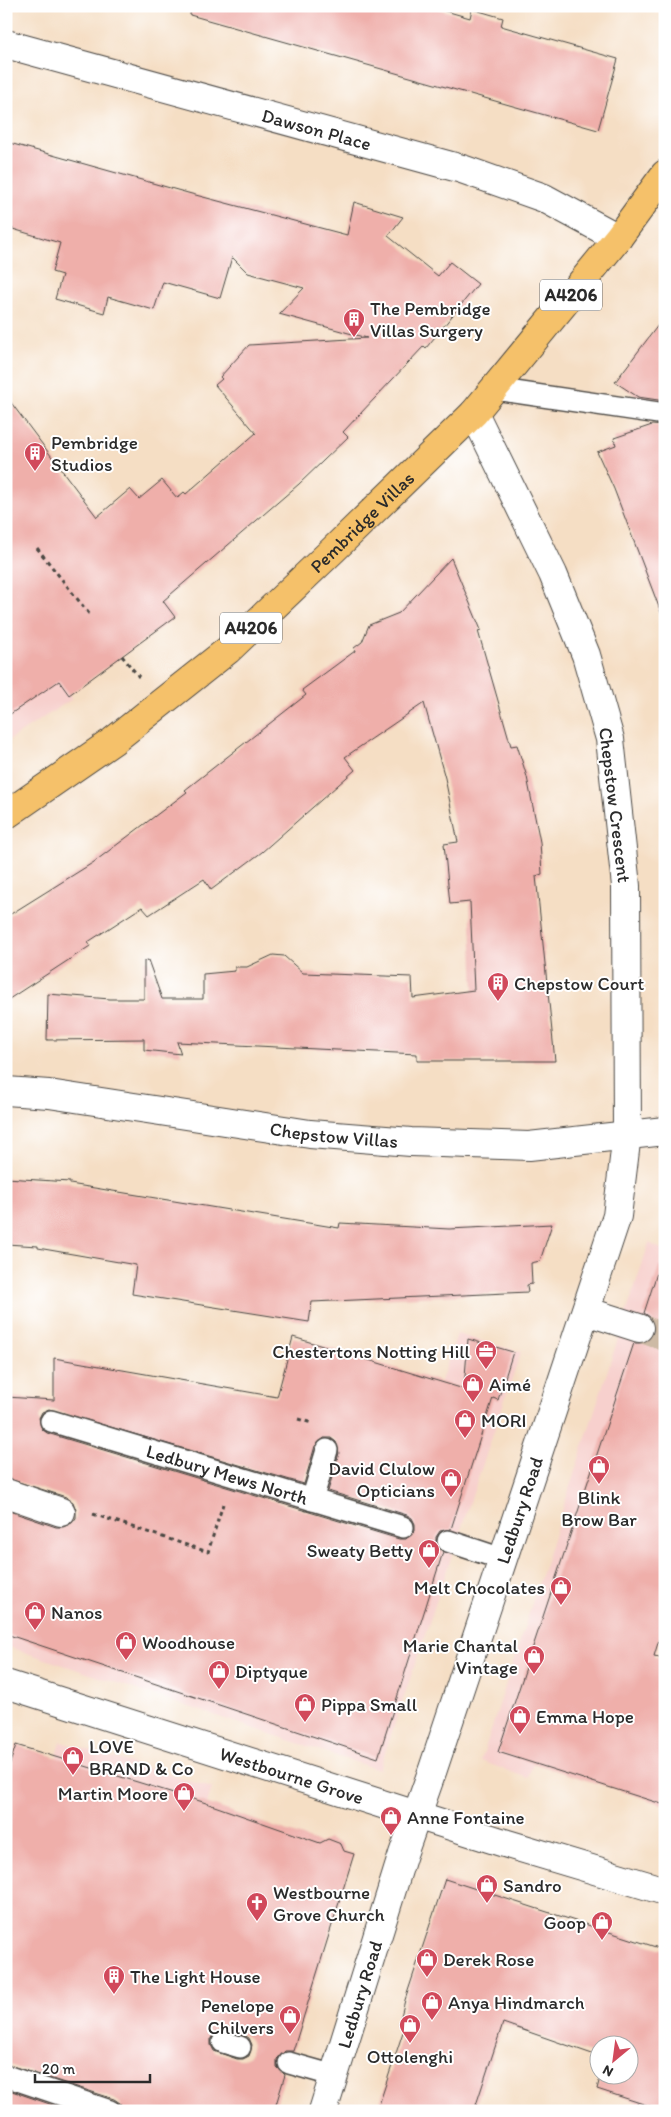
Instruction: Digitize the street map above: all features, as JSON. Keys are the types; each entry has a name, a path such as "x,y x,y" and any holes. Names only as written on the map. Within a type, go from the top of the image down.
{"main road":[{"name":"Pembridge Villas","path":"6,815 113,741 228,650 474,413 618,238 665,174"}],"street":[{"name":"Dawson Place","path":"6,44 462,169 544,198 618,238"},
{"name":"Chepstow Crescent","path":"474,413 553,574 586,655 610,739 626,886 627,1134"},
{"name":"Chepstow Villas","path":"6,1090 49,1094 310,1134 402,1141 529,1146 665,1131"},
{"name":"Ledbury Road","path":"323,2111 402,1854 418,1815 617,1216 627,1134"},
{"path":"586,1311 639,1328"},
{"path":"6,1493 62,1512"},
{"name":"Westbourne Grove","path":"6,1684 418,1815 665,1891"}],"lane":[{"path":"494,389 665,414"},
{"name":"Ledbury Mews North","path":"51,1421 402,1527"},
{"path":"312,1500 327,1450"},
{"path":"448,1541 502,1559"},
{"path":"289,2063 335,2076"},
{"path":"6,2076 110,2111"}],"path":[{"path":"37,548 90,615"},
{"path":"89,1512 208,1552 224,1500"}],"shaded area":[{"path":"6,607 72,699 6,742"},
{"path":"649,1243 665,1251 665,1372 528,1778 481,1761"},
{"path":"457,1334 521,1352 379,1770 6,1646 6,1565 342,1674"},
{"path":"61,1742 212,1788 199,1832 48,1787"}],"building":[{"path":"191,6 428,6 470,18 472,9 503,18 501,26 618,59 598,130 190,15"},
{"path":"6,142 347,235 354,202 403,217 388,236 438,276 450,262 478,284 426,348 424,346 343,432 348,437 299,484 163,601 175,617 69,695 59,681 6,717 6,396 97,517 130,489 139,499 162,480 177,498 184,492 186,494 256,433 215,385 249,345 367,338 279,314 304,288 248,273 232,257 220,298 163,282 154,310 108,297 104,313 55,299 62,275 52,272 60,243 6,227"},
{"path":"665,316 665,401 638,397 615,382"},
{"path":"652,425 665,426 665,614 662,615 614,489 597,452 616,445 614,438"},
{"path":"451,558 481,630 478,631 511,746 517,745 527,777 540,842 542,874 536,876 555,1061 417,1061 417,1054 177,1042 181,1054 144,1050 144,1039 47,1040 48,994 110,999 144,999 144,961 148,960 162,999 203,999 203,974 235,971 235,967 247,967 273,955 284,956 303,973 412,977 413,998 474,990 470,902 450,904 444,844 458,842 445,778 424,703 345,757 355,770 262,852 211,890 204,879 149,915 142,907 88,942 90,946 6,1001 6,917 94,862 187,792 185,790 306,695 302,690 355,651 354,648 362,642 369,625 399,613"},
{"path":"6,1178 70,1182 70,1184 339,1228 340,1223 449,1229 552,1224 540,1261 531,1263 532,1284 527,1285 528,1292 312,1302 309,1322 132,1294 136,1265 38,1248 38,1246 6,1244"},
{"path":"659,1267 665,1268 665,1620 654,1656 665,1658 665,1805 498,1752 634,1343 643,1343 649,1340 654,1333 654,1324 650,1317 644,1313"},
{"path":"293,1337 464,1389 468,1339 513,1352 498,1400 493,1398 451,1529 440,1531 436,1537 436,1544 443,1552 378,1758 6,1634 6,1510 56,1527 63,1527 72,1523 76,1518 76,1510 73,1502 66,1497 6,1478 6,1397 54,1400 54,1358 277,1397","holes":["49,1409 304,1484 315,1446 324,1438 331,1438 336,1442 339,1453 328,1491 407,1515 412,1518 415,1524 415,1531 406,1539 399,1539 47,1433 42,1429 39,1418 42,1412"]},
{"path":"16,1745 203,1802 320,1843 328,1839 341,1844 344,1851 354,1854 293,2051 285,2051 277,2059 277,2067 285,2075 274,2111 122,2111 120,2103 114,2099 6,2064 6,1775","holes":["221,2030 244,2035 249,2038 252,2045 249,2056 243,2059 237,2059 214,2051 211,2045 211,2038"]},
{"path":"445,1879 665,1950 665,2111 597,2089 598,2084 638,2084 638,2034 588,2034 588,2053 503,2023 474,2111 377,2111 405,2026 399,2024 405,2000"},
{"path":"6,2089 70,2111 6,2111"}],"tunnel":[{"path":"639,1328 665,1337"}],"place":[{"name":"The Pembridge Villas Surgery","path":"354,338"},
{"name":"Pembridge Studios","path":"35,472"},
{"name":"Chepstow Court","path":"498,1002"},
{"name":"Chestertons Notting Hill","path":"486,1370"},
{"name":"Aimé","path":"473,1403"},
{"name":"MORI","path":"465,1439"},
{"name":"Blink Brow Bar","path":"599,1485"},
{"name":"David Clulow Opticians","path":"451,1498"},
{"name":"Sweaty Betty","path":"429,1569"},
{"name":"Melt Chocolates","path":"561,1606"},
{"name":"Nanos","path":"35,1631"},
{"name":"Woodhouse","path":"126,1661"},
{"name":"Marie Chantal Vintage","path":"534,1675"},
{"name":"Diptyque","path":"219,1690"},
{"name":"Pippa Small","path":"305,1723"},
{"name":"Emma Hope","path":"520,1735"},
{"name":"LOVE BRAND & Co","path":"73,1776"},
{"name":"Martin Moore","path":"184,1812"},
{"name":"Anne Fontaine","path":"391,1836"},
{"name":"Sandro","path":"487,1904"},
{"name":"Westbourne Grove Church","path":"257,1922"},
{"name":"Goop","path":"602,1941"},
{"name":"Derek Rose","path":"427,1978"},
{"name":"The Light House","path":"114,1995"},
{"name":"Anya Hindmarch","path":"432,2021"},
{"name":"Penelope Chilvers","path":"290,2035"},
{"name":"Ottolenghi","path":"410,2044"}]}
